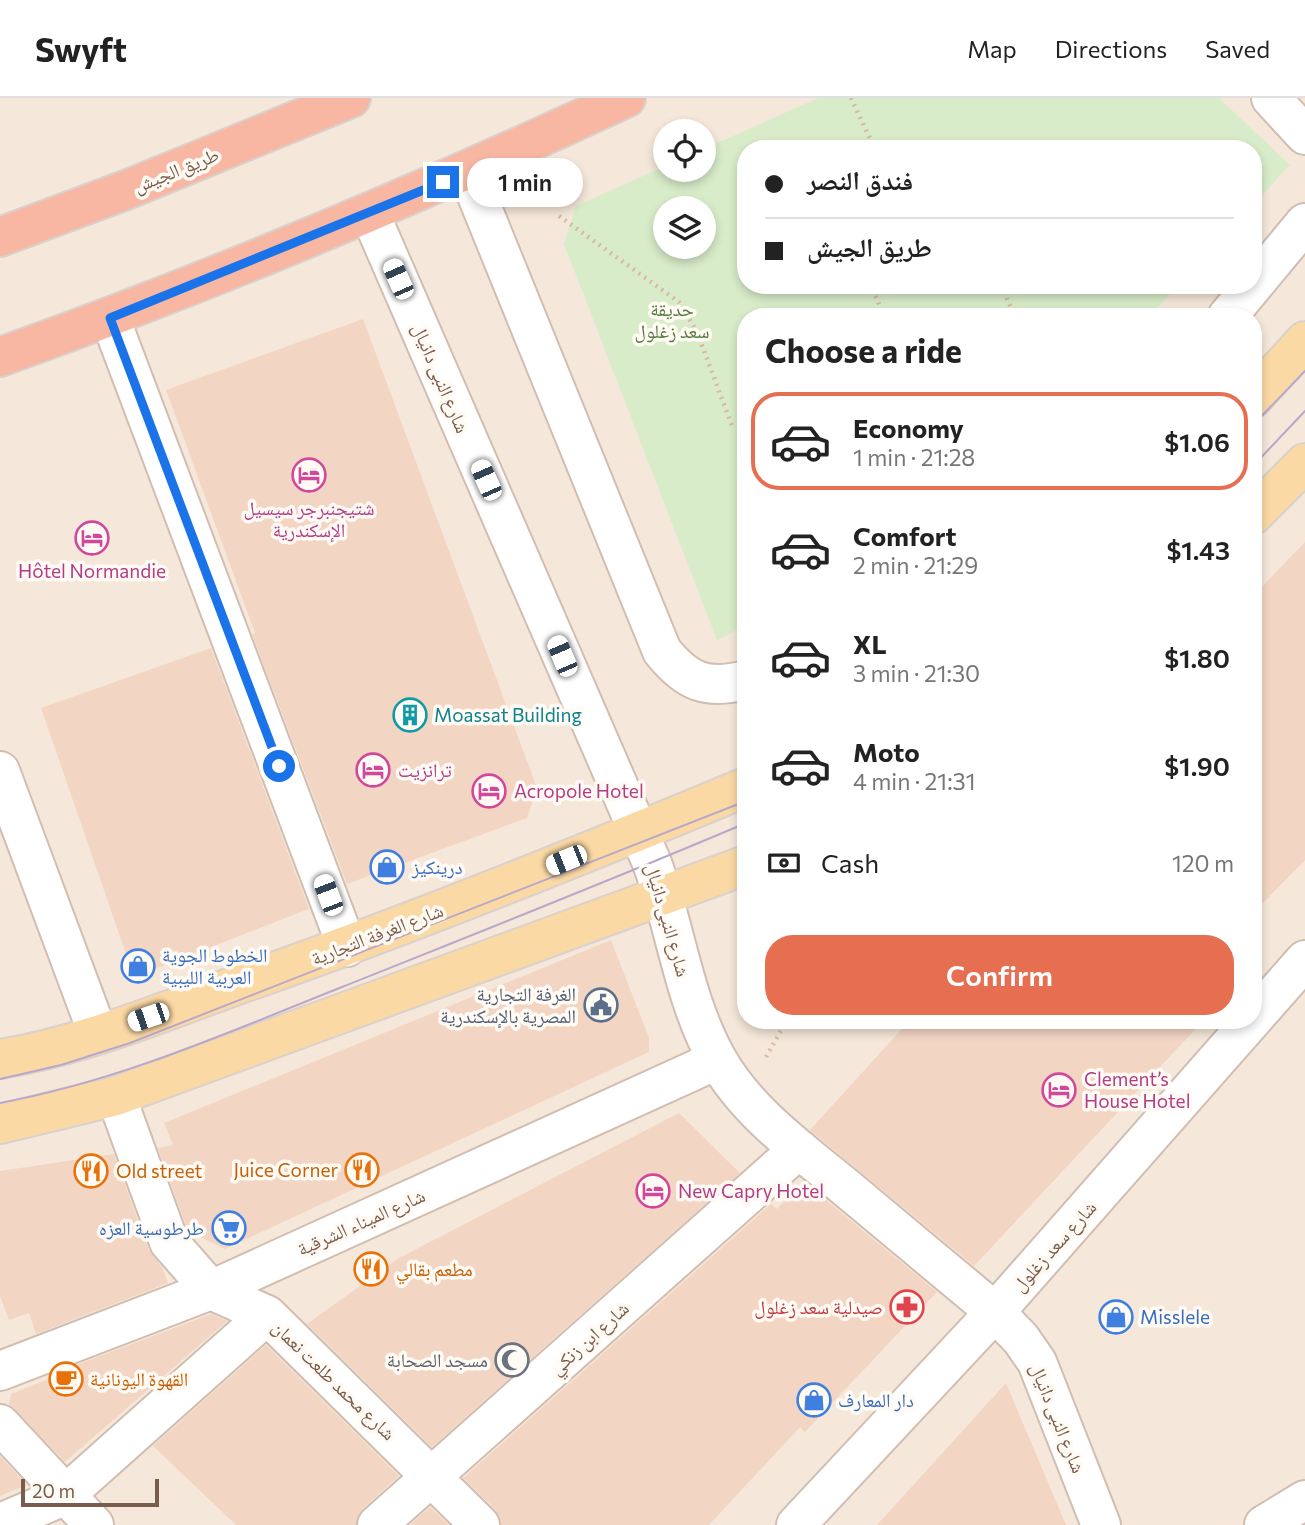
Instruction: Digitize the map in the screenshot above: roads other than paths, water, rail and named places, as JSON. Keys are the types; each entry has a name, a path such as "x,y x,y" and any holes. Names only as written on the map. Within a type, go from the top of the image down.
{"highway":[{"name":"طريق الجيش","path":"0,237 126,190 351,98"},
{"path":"0,357 110,318 369,214 626,98"}],"main road":[{"path":"1262,388 1305,341"},
{"path":"1262,507 1302,472"},
{"name":"شارع الغرفة التجارية","path":"0,1059 32,1054 98,1034 347,947 737,791"},
{"path":"0,1124 116,1096 737,868"}],"street":[{"path":"1271,98 1305,135"},
{"path":"467,171 662,651 677,670 698,682 722,686 737,682"},
{"name":"شارع النبى دانيال","path":"369,214 639,832 664,896 692,1006 717,1060 744,1097 799,1149 995,1312 1021,1339 1037,1362 1101,1525"},
{"path":"1262,277 1305,223"},
{"path":"1235,308 1247,294"},
{"path":"110,318 347,947"},
{"path":"0,771 98,1034"},
{"name":"شارع سعد زغلول","path":"1262,1009 1305,960"},
{"name":"شارع سعد زغلول","path":"796,1525 995,1312 1244,1029"},
{"name":"شارع الميناء الشرقية","path":"0,1371 211,1290 717,1060"},
{"name":"شارع محمد طلعت نعمان","path":"116,1096 169,1242 211,1290 267,1315 480,1525"},
{"name":"شارع ابن زنكي","path":"377,1525 433,1478 799,1149"},
{"path":"0,1523 64,1496 267,1315"},
{"path":"0,1424 64,1496 94,1525"},
{"path":"1264,1525 1305,1500"}],"tram line":[{"path":"1262,416 1305,371"},
{"path":"1262,456 1305,411"},
{"path":"0,1079 61,1065 130,1043 737,805"},
{"path":"0,1103 88,1082 173,1054 737,827"}],"place":[{"name":"شتيجنبرجر سيسيل الإسكندرية","path":"309,475"},
{"name":"Hôtel Normandie","path":"92,538"},
{"name":"Moassat Building","path":"410,715"},
{"name":"ترانزيت","path":"373,770"},
{"name":"Acropole Hotel","path":"489,791"},
{"name":"درينكيز","path":"387,867"},
{"name":"الخطوط الجوية العربية الليبية","path":"138,966"},
{"name":"الغرفة التجارية المصرية بالإسكندرية","path":"601,1005"},
{"name":"Clement’s House Hotel","path":"1059,1090"},
{"name":"Juice Corner","path":"362,1170"},
{"name":"Old street","path":"91,1171"},
{"name":"New Capry Hotel","path":"653,1191"},
{"name":"طرطوسية العزه","path":"229,1228"},
{"name":"مطعم بقالي","path":"371,1269"},
{"name":"صيدلية سعد زغلول","path":"907,1307"},
{"name":"Misslele","path":"1116,1317"},
{"name":"مسجد الصحابة","path":"512,1360"},
{"name":"القهوة اليونانية","path":"66,1379"},
{"name":"دار المعارف","path":"814,1400"}],"park label":[{"name":"حديقة سعد زغلول","path":"672,320"}]}
